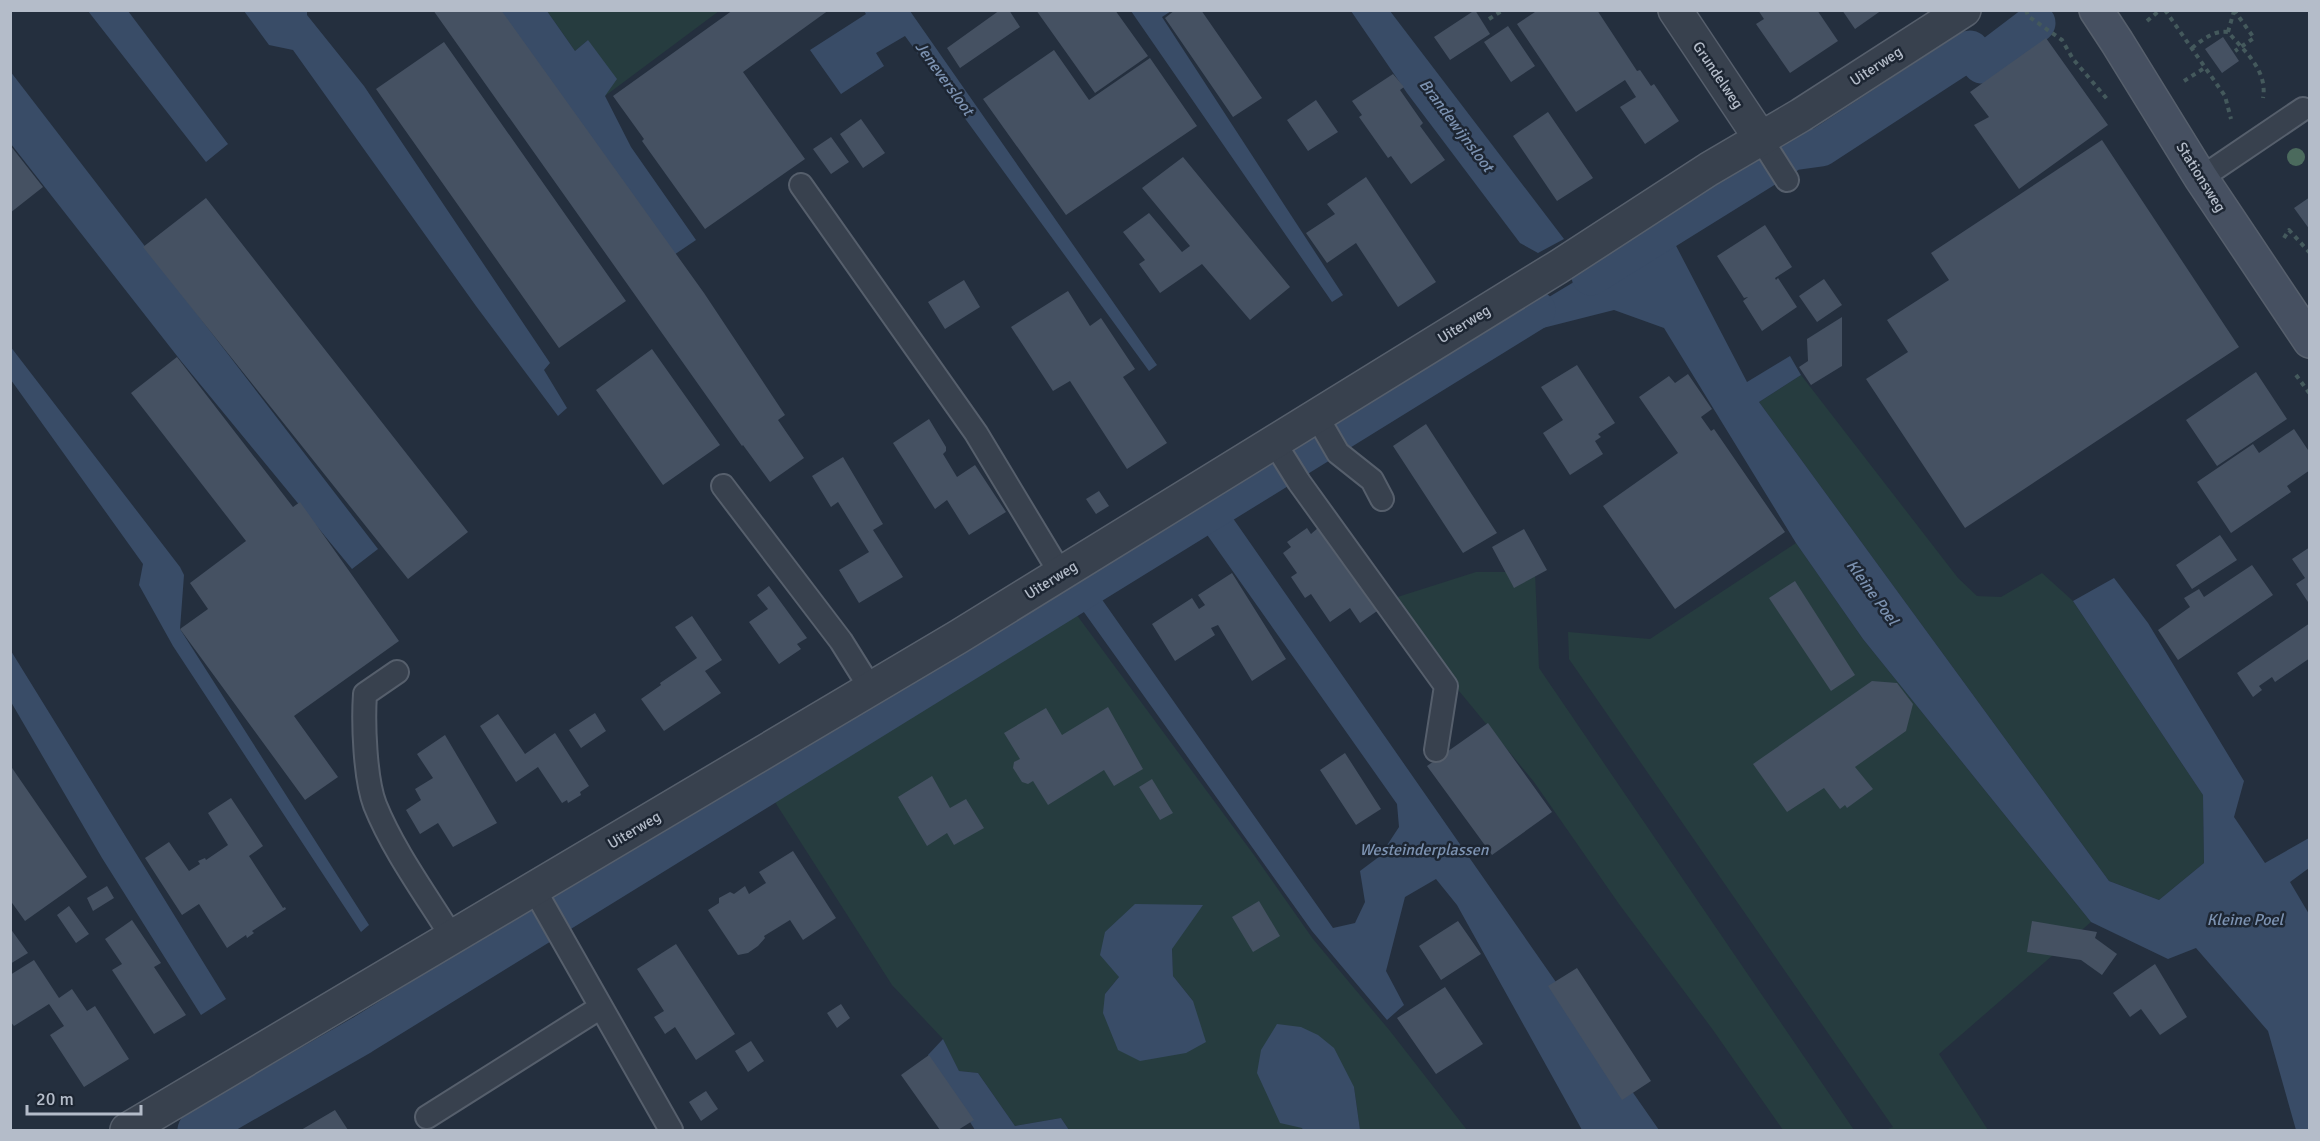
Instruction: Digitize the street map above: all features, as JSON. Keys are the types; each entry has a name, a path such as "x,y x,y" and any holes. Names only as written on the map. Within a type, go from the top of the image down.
{"main road":[{"name":"Stationsweg","path":"2096,10 2201,178 2306,330"}],"street":[{"name":"Grundelweg","path":"1675,10 1761,139"},
{"name":"Uiterweg","path":"127,1131 452,937 538,897 871,689 1061,574 1321,424 1709,169 1761,139 1964,10"}],"lane":[{"path":"2201,178 2304,109"},
{"path":"1761,139 1787,180"},
{"path":"801,185 976,433 1061,574"},
{"path":"1321,424 1338,453 1372,480 1382,500"},
{"path":"1278,448 1299,482 1446,686 1436,750"},
{"path":"723,486 842,641 871,689"},
{"path":"397,672 365,694 363,715 374,802 385,825 452,937"},
{"path":"538,897 671,1131"},
{"path":"427,1118 601,1007"}],"path":[{"path":"1489,19 1503,10"},
{"path":"2165,10 2225,96 2231,120 2238,117"},
{"path":"2228,32 2234,11"},
{"path":"2234,11 2254,38 2235,51"},
{"path":"2192,48 2213,34 2228,32 2256,64 2264,84 2264,97 2260,102"},
{"path":"2289,230 2310,253"}],"green space":[{"path":"547,11 719,11 605,96 588,40 575,51"},
{"path":"1801,375 1958,578 1977,596 2001,597 2042,573 2073,601 2203,795 2204,863 2159,900 2109,881 1759,402"},
{"path":"1796,543 1863,639 2091,922 1939,1054 1988,1130 1885,1130 1893,1127 1569,659 1568,632 1650,639"},
{"path":"1476,572 1535,572 1539,668 1854,1130 1783,1130 1713,1030 1619,904 1534,782 1385,601"},
{"path":"1062,595 1254,855 1313,939 1390,1031 1467,1130 1360,1130 1354,1087 1302,1128 1303,1130 1069,1130 1061,1118 1015,1126 978,1073 959,1071 943,1039 892,985 759,777","holes":["1202,905 1172,948 1173,976 1193,1001 1105,994 1119,977"]}],"water":[{"path":"88,11 128,11 228,144 206,162"},
{"path":"244,11 307,11 307,15 364,86 550,363 544,370 567,408 558,416 476,306 293,50 269,45"},
{"path":"501,11 547,11 575,51 588,40 617,79 605,96 631,147 696,240 665,261"},
{"name":"Jeneversloot","path":"864,11 910,11 1157,365 1149,371 905,36 876,53 884,66 841,94 810,50 866,14"},
{"path":"1131,11 1171,11 1162,17 1343,295 1332,302"},
{"name":"Brandewijnsloot","path":"1351,11 1390,11 1564,239 1538,253 1520,243 1407,93"},
{"path":"10,71 378,549 352,569 181,361 11,144"},
{"name":"Kleine Poel","path":"1673,240 1747,382 1790,356 1801,375 1759,402 2109,881 2159,900 2204,863 2203,795 2073,601 2114,578 2148,623 2244,781 2234,817 2265,863 2309,838 2309,868 2290,882 2309,914 2309,1130 2296,1130 2268,1031 2196,948 2168,959 2091,922 1863,639 1796,543 1664,328 1614,310 1535,330 1500,353 1489,333 1627,250"},
{"path":"10,346 180,567 184,575 180,629 369,925 361,932 173,646 139,585 143,564 11,380"},
{"name":"Westeinderplassen","path":"1230,514 1659,1130 1582,1130 1457,905 1436,879 1405,897 1386,971 1404,1005 1387,1020 1312,931 1081,608 1096,591 1333,928 1355,923 1365,902 1360,871 1380,856 1399,827 1397,804 1203,529"},
{"path":"11,651 226,999 201,1015 102,858 11,702"},
{"path":"1135,904 1203,905 1172,949 1173,976 1193,1001 1206,1042 1186,1053 1140,1061 1118,1050 1103,1013 1105,994 1119,977 1100,955 1105,932"},
{"path":"1277,1024 1301,1027 1318,1035 1334,1048 1354,1087 1360,1130 1303,1130 1280,1123 1257,1073 1261,1050"},
{"path":"943,1039 959,1071 978,1073 1015,1126 1061,1118 1069,1130 975,1130 928,1055"},
{"path":"224,1107 239,1130 190,1130 188,1128"}],"building":[{"path":"433,10 501,10 704,293 785,415 778,420 804,458 770,482 742,446"},
{"path":"733,10 829,10 743,72 805,159 705,229 613,96"},
{"path":"1000,10 1009,10 1020,27 960,68 947,48"},
{"path":"1036,10 1115,10 1148,56 1095,93"},
{"path":"1175,10 1201,10 1262,98 1233,117 1165,18"},
{"path":"1475,10 1490,34 1450,60 1434,37"},
{"path":"1538,10 1597,10 1637,71 1640,70 1651,86 1654,84 1679,121 1645,144 1620,107 1636,97 1625,80 1576,112 1517,24"},
{"path":"1758,10 1817,10 1838,41 1790,73 1756,24 1764,19"},
{"path":"1842,10 1882,10 1855,29"},
{"path":"1508,26 1535,66 1511,82 1484,42"},
{"path":"2223,37 2239,61 2222,73 2205,49"},
{"path":"2046,38 2108,125 2019,189 1974,125 1989,117 1970,92"},
{"path":"444,42 626,301 559,348 376,89"},
{"path":"1054,50 1089,100 1150,58 1197,126 1066,215 983,99"},
{"path":"1393,74 1404,87 1400,90 1423,123 1420,126 1445,160 1411,184 1391,156 1388,158 1359,117 1362,115 1352,101"},
{"path":"1316,100 1338,132 1308,151 1287,120"},
{"path":"1548,112 1593,178 1557,201 1513,136"},
{"path":"861,119 885,153 863,168 840,134"},
{"path":"831,137 849,162 831,174 813,149"},
{"path":"2102,140 2239,347 1965,528 1866,379 1908,352 1887,320 1949,280 1931,253"},
{"path":"10,145 43,187 10,213"},
{"path":"1183,157 1290,287 1250,320 1202,264 1160,293 1139,264 1145,260 1123,232 1149,213 1182,252 1190,246 1142,188"},
{"path":"1366,177 1436,282 1398,307 1356,243 1327,263 1306,233 1335,214 1327,204"},
{"path":"2310,197 2310,230 2294,208"},
{"path":"206,198 468,532 408,579 143,247"},
{"path":"1765,225 1792,267 1775,278 1776,280 1778,278 1797,307 1762,331 1743,301 1748,297 1744,298 1717,256"},
{"path":"1824,279 1842,305 1817,322 1799,296"},
{"path":"964,280 980,307 945,329 928,302"},
{"path":"1068,291 1090,326 1101,318 1135,369 1123,377 1167,443 1127,469 1070,381 1053,391 1011,327"},
{"path":"1842,317 1842,366 1811,385 1799,367 1808,361 1807,339"},
{"path":"652,349 720,445 663,485 596,390"},
{"path":"177,357 293,507 300,502 399,641 294,716 338,777 305,800 180,629 208,609 190,583 246,541 131,393"},
{"path":"1577,365 1615,423 1598,434 1601,437 1595,441 1603,454 1570,475 1543,433 1563,420 1541,387"},
{"path":"2256,372 2287,419 2217,466 2186,420"},
{"path":"1688,374 1712,409 1701,417 1711,431 1714,429 1785,532 1675,609 1603,506 1678,453 1639,397 1669,376 1675,383"},
{"path":"929,419 946,447 943,454 957,477 975,465 1006,512 969,535 947,500 935,509 893,443"},
{"path":"1426,424 1497,533 1463,553 1393,446"},
{"path":"2294,429 2310,453 2310,470 2287,486 2291,492 2231,533 2197,482 2253,444 2259,453"},
{"path":"843,457 883,524 873,530 903,577 859,603 839,570 869,552 838,502 831,507 812,476"},
{"path":"1099,491 1109,506 1096,514 1086,499"},
{"path":"1319,527 1380,609 1360,623 1350,608 1330,622 1311,594 1305,598 1291,577 1297,573 1283,553 1291,547 1287,542 1307,528 1311,534"},
{"path":"1524,529 1547,570 1514,588 1492,547"},
{"path":"2220,535 2237,560 2192,589 2176,565"},
{"path":"2310,547 2310,605 2296,584 2305,578 2292,559"},
{"path":"2252,565 2273,595 2178,660 2158,630 2190,607 2184,598 2199,589 2204,597"},
{"path":"1232,573 1286,659 1252,681 1218,625 1211,628 1215,635 1175,661 1152,624 1192,598 1199,609 1205,605 1198,595"},
{"path":"1795,581 1855,675 1831,691 1769,598"},
{"path":"769,586 807,638 797,644 801,649 779,664 749,622 768,609 757,595"},
{"path":"692,616 722,660 705,671 721,693 664,731 641,699 697,658 675,627"},
{"path":"2310,623 2310,658 2275,682 2272,677 2259,686 2262,690 2253,697 2237,673"},
{"path":"1872,681 1897,683 1913,704 1906,731 1855,767 1873,789 1847,808 1845,805 1840,809 1824,788 1787,812 1753,764"},
{"path":"1108,707 1143,769 1114,786 1104,770 1048,805 1033,781 1028,784 1022,782 1013,768 1014,762 1020,759 1004,733 1046,708 1062,735"},
{"path":"595,713 606,731 581,748 569,730"},
{"path":"498,714 525,754 555,733 589,786 580,792 581,795 568,803 567,800 562,803 538,767 516,782 480,726"},
{"path":"1488,723 1552,812 1492,855 1427,766"},
{"path":"445,735 497,823 453,847 438,823 420,834 406,810 421,800 415,789 433,778 417,754"},
{"path":"1345,753 1381,809 1356,825 1320,770"},
{"path":"10,765 87,877 25,921 10,900"},
{"path":"932,776 950,808 966,799 984,828 954,845 947,833 927,846 898,797"},
{"path":"1152,779 1173,813 1160,820 1139,787"},
{"path":"231,798 263,846 249,856 283,908 286,909 252,931 254,933 247,938 246,935 227,948 199,904 182,915 145,858 169,842 189,871 200,864 198,861 205,858 206,860 228,845 208,813"},
{"path":"793,851 836,918 803,940 790,920 764,936 765,938 758,946 748,953 738,955 708,910 719,903 719,898 730,892 734,894 745,886 749,894 766,883 759,872"},
{"path":"107,886 114,898 93,911 87,898"},
{"path":"1259,901 1280,936 1253,952 1232,917"},
{"path":"69,906 89,934 76,943 57,915"},
{"path":"132,920 161,963 154,967 186,1015 154,1034 112,970 122,964 105,939"},
{"path":"1458,921 1481,954 1441,980 1419,946"},
{"path":"2032,921 2097,932 2095,938 2117,954 2102,975 2081,960 2027,952"},
{"path":"10,928 28,953 10,964"},
{"path":"676,944 735,1034 696,1060 675,1027 665,1034 654,1017 664,1011 637,969"},
{"path":"34,960 59,998 72,989 87,1011 95,1006 129,1059 84,1087 50,1035 64,1026 49,1004 14,1026 10,1021 10,975"},
{"path":"2155,964 2187,1017 2160,1035 2141,1009 2130,1017 2113,993"},
{"path":"1577,968 1651,1081 1622,1100 1548,986"},
{"path":"1445,987 1483,1044 1436,1074 1397,1018"},
{"path":"841,1004 850,1018 837,1028 827,1013"},
{"path":"751,1041 764,1061 748,1072 735,1051"},
{"path":"929,1055 974,1120 958,1130 940,1130 901,1075"},
{"path":"706,1091 718,1109 701,1121 689,1102"},
{"path":"335,1110 348,1130 301,1130"}],"waterway":[{"path":"1591,276 1792,151 1821,147 1970,50 1982,64 2036,23"},
{"path":"197,1130 362,1035 1536,310"}]}
